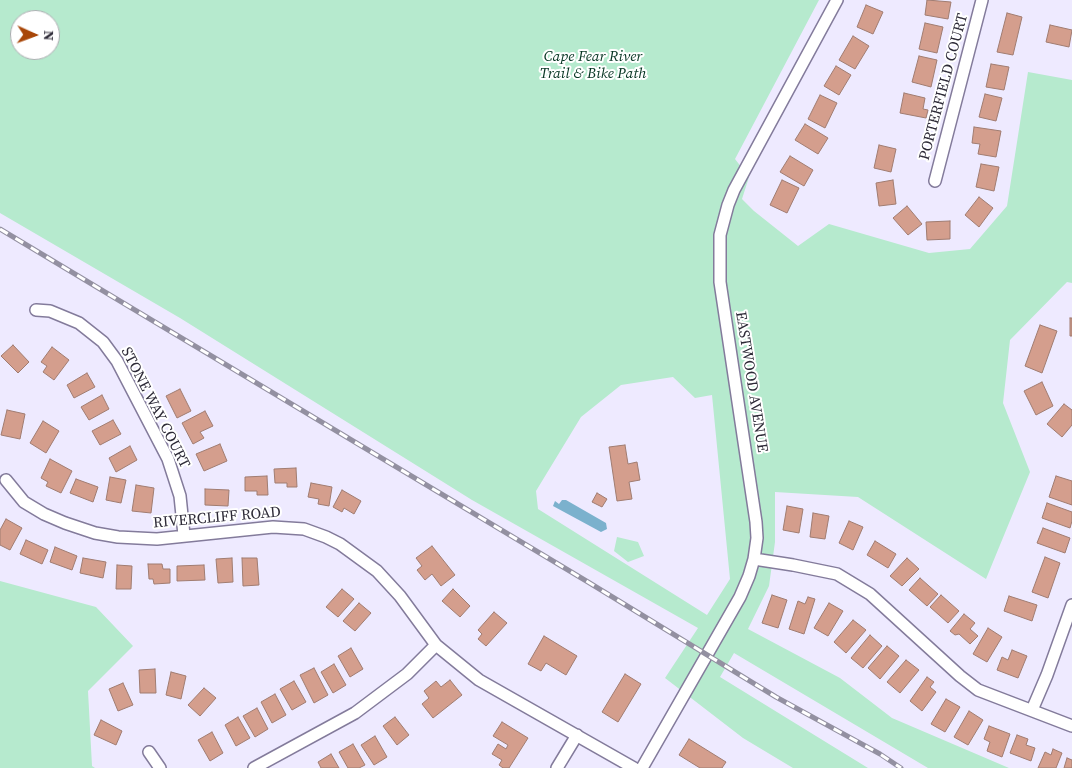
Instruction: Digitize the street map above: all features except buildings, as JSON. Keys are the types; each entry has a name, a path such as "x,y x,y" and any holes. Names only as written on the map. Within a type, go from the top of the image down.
{"street":[{"name":"EASTWOOD AVENUE","path":"642,768 740,597 754,559 757,538 756,522 720,282 720,235 734,190 837,0"},
{"name":"PORTERFIELD COURT","path":"935,181 982,0"},
{"name":"STONE WAY COURT","path":"36,310 50,311 79,323 103,342 117,361 168,459 180,496 184,535"},
{"name":"RIVERCLIFF ROAD","path":"6,480 30,507 65,523 118,537 141,539 273,527 304,529 326,536 377,571 400,596 436,645 479,680 634,768"},
{"path":"754,559 837,574 870,594 978,690 1072,726"},
{"path":"1032,710 1047,675 1072,605"},
{"path":"254,768 355,713 407,674 436,645"},
{"path":"557,768 577,735"},
{"path":"149,752 160,768"}],"green space":[{"name":"Cape Fear River Trail & Bike Path","path":"0,0 819,0 735,159 749,177 742,199 798,246 829,224 929,253 970,249 1007,206 1028,72 1072,80 1072,283 1067,282 1010,340 1003,403 1030,472 986,579 858,497 775,492 775,542 769,586 748,629 840,678 892,718 1009,768 928,768 734,653 720,677 868,768 793,768 743,738 665,678 698,628 472,500 180,318 0,213","holes":["673,377 695,398 712,395 730,579 707,615 538,509 536,491 581,417 621,385"]},
{"path":"617,537 638,542 644,556 628,562 614,551"},
{"path":"0,581 96,607 133,646 88,691 92,766 95,768 0,768"}],"water":[{"path":"562,500 566,500 606,523 607,529 601,532 553,506 555,501 559,504"}],"railway":[{"path":"0,229 776,697 880,754 901,768"}]}
